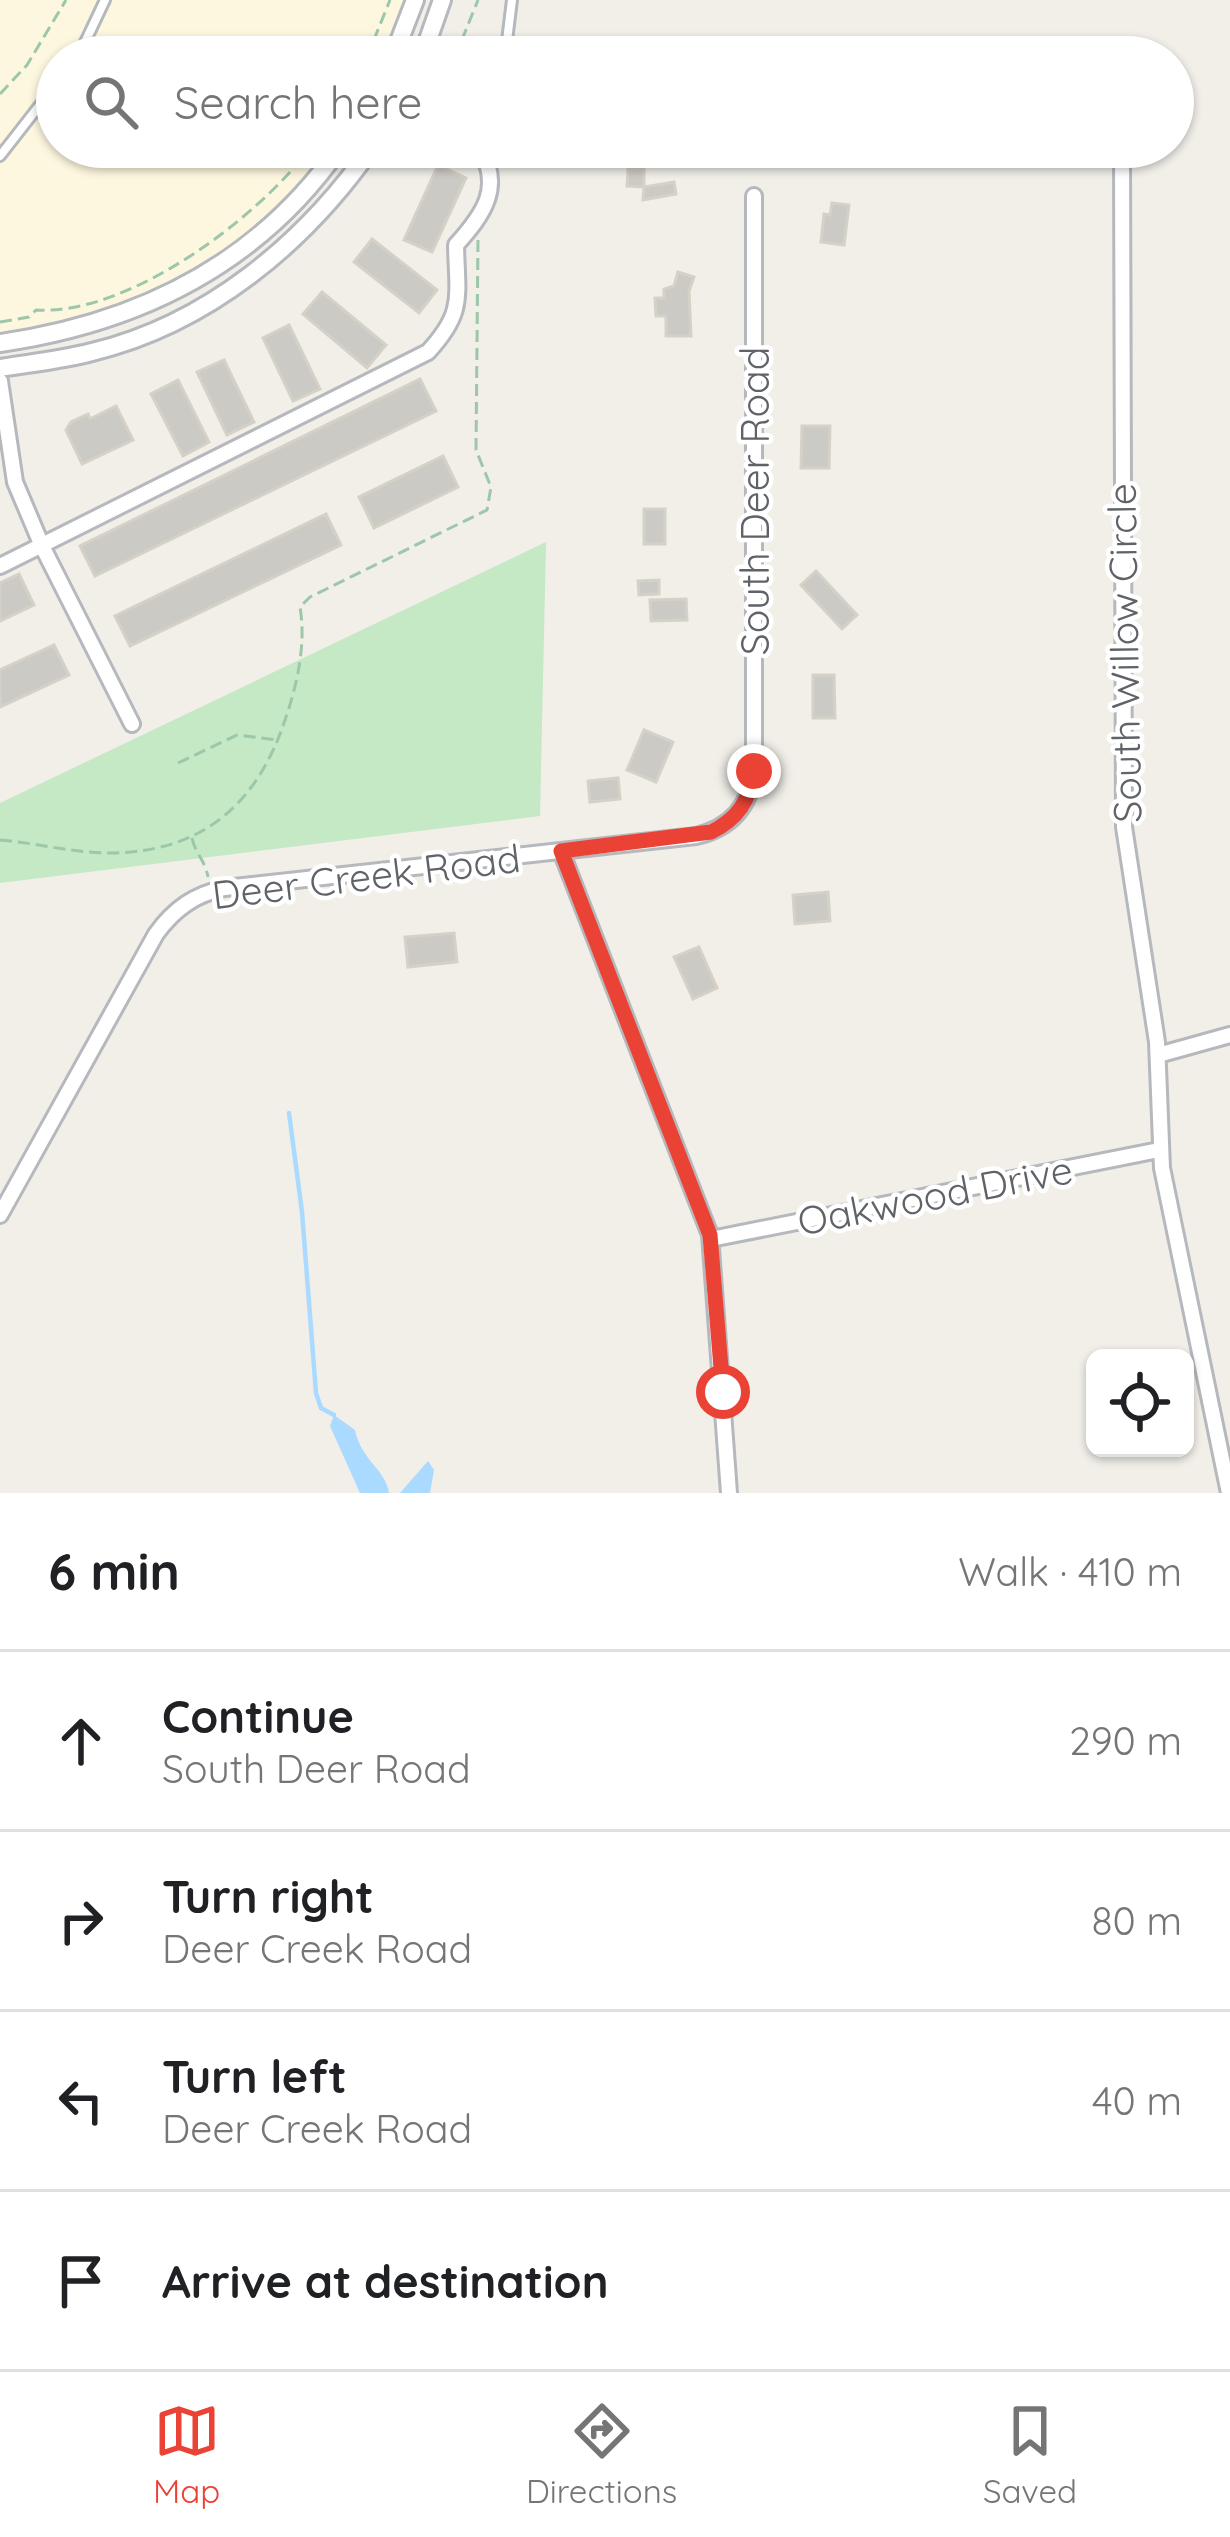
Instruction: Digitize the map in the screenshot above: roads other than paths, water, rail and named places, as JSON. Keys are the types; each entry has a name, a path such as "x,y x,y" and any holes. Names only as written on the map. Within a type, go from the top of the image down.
{"street":[{"path":"401,36 415,0"},
{"path":"429,36 442,0"},
{"path":"0,343 85,328 191,284 277,220 322,168"},
{"path":"0,368 95,352 206,305 296,238 356,168"},
{"path":"0,566 428,352 452,327 457,304 456,245 483,215 488,168"},
{"name":"South Willow Circle","path":"1122,168 1122,794 1158,1055 1159,1150 1229,1493"},
{"name":"South Deer Road","path":"744,805 754,771 754,196"},
{"path":"0,381 15,482 132,724"},
{"name":"Deer Creek Road","path":"0,1215 156,934 192,899 212,891 711,832 744,805"},
{"path":"561,851 711,1239 729,1493"},
{"path":"1158,1055 1230,1034"},
{"name":"Oakwood Drive","path":"711,1239 1159,1150"}],"lane":[{"path":"88,36 106,0"},
{"path":"508,36 512,0"},
{"path":"0,157 36,110"}],"water":[{"path":"334,1415 355,1430 389,1493 360,1493 330,1426"},
{"path":"428,1461 434,1470 430,1493 400,1493"}],"waterway":[{"path":"289,1113 316,1393 321,1408 334,1415"}]}
